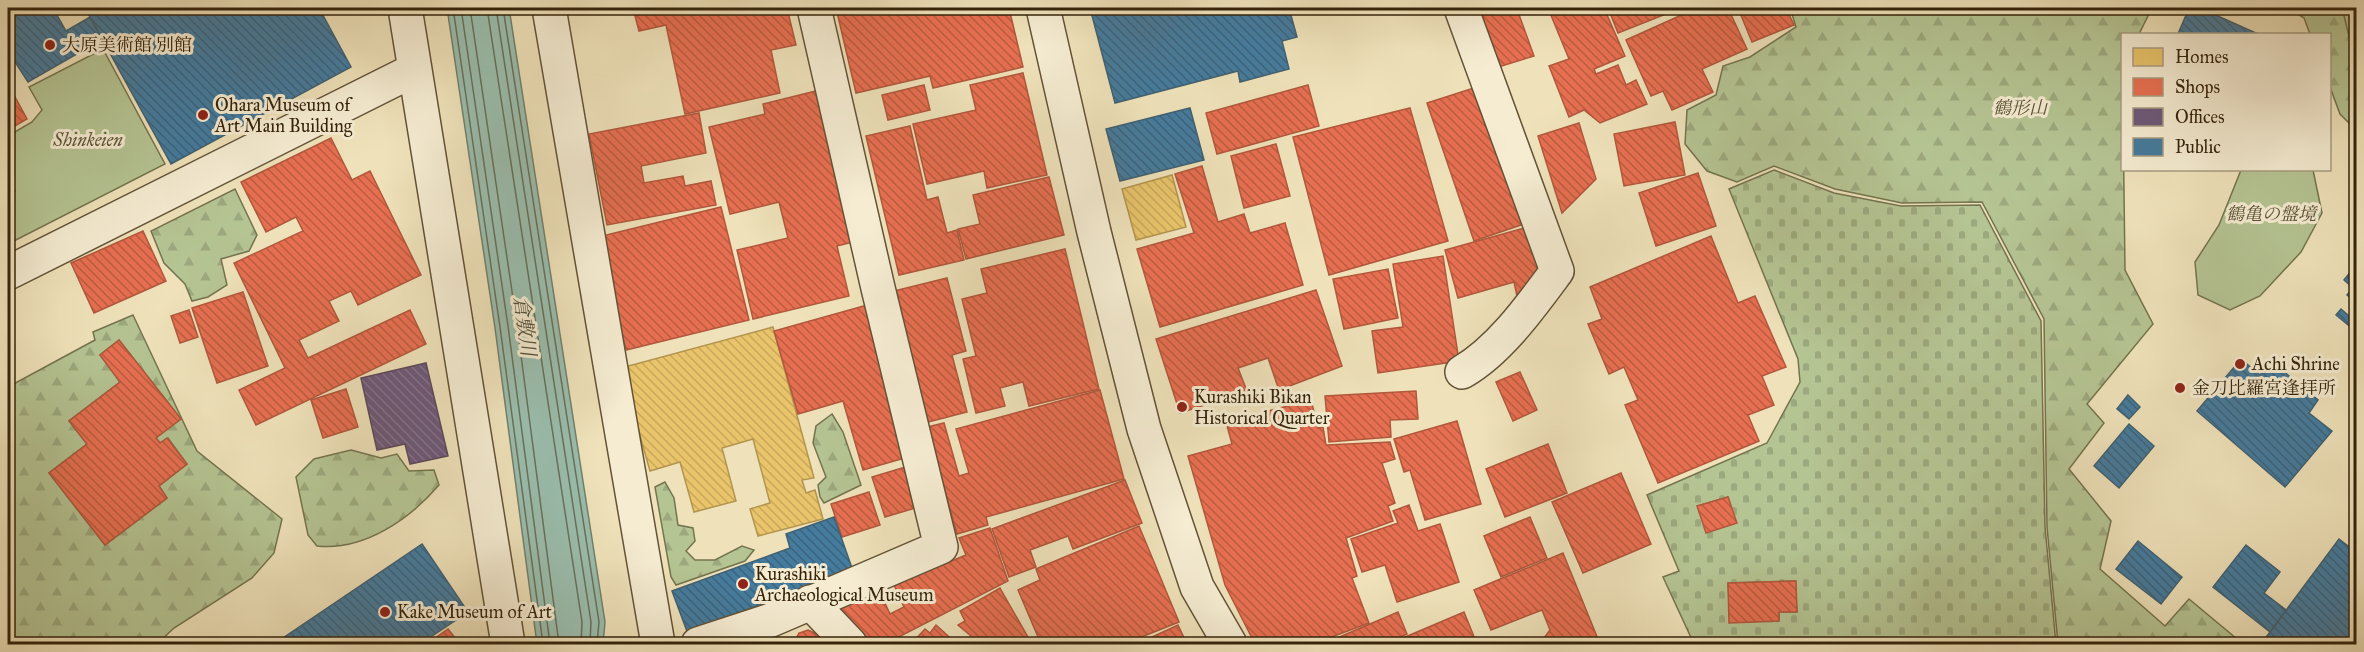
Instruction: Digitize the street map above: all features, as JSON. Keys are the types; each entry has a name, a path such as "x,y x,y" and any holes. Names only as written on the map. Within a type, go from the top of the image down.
{"street":[{"path":"405,8 508,645"},
{"path":"549,8 658,645"},
{"path":"698,645 771,632 810,602 941,547 878,288 814,8"},
{"path":"1042,8 1144,429 1197,587 1230,645"},
{"path":"1461,8 1557,271 1524,315 1476,364 1462,372"},
{"path":"8,273 414,70"},
{"path":"810,602 850,645"}],"green space":[{"name":"鶴形山","path":"1790,8 2152,8 2140,33 2121,33 2121,171 2124,171 2125,270 2153,324 2087,404 2104,423 2069,469 2111,521 2100,569 2165,626 2189,599 2243,644 2058,644 2047,527 2044,319 1982,202 1902,203 1835,189 1774,166 1737,182 1707,171 1685,144 1687,110 1716,95 1723,66 1750,57 1796,27"},
{"path":"2288,8 2356,8 2356,130 2340,114 2331,90 2331,33 2310,33 2304,18"},
{"path":"2342,8 2356,8 2356,62 2355,60"},
{"name":"Shinkeien","path":"103,49 165,164 8,244 8,195 15,191 8,176 8,136 32,122 42,110 29,87"},
{"path":"1774,170 1834,193 1901,206 1980,205 2041,321 2045,527 2056,644 1694,644 1663,577 1679,571 1647,495 1767,443 1800,382 1798,359 1729,189","holes":["1728,497 1736,523 1698,506","1795,581 1797,612 1779,612 1779,621 1730,622 1728,583"]},
{"name":"鶴亀の盤境","path":"2241,171 2313,171 2322,213 2301,252 2260,296 2230,310 2198,295 2195,262 2219,225"},
{"path":"235,189 257,235 249,251 221,259 227,285 208,297 192,301 185,284 164,263 151,231"},
{"path":"133,315 197,451 282,519 274,553 252,578 174,628 157,644 8,644 8,387 95,340 93,332","holes":["119,340 180,418 156,438 160,443 168,438 187,464 159,486 167,498 105,545 49,473 87,444 69,421 120,382 100,355"]},
{"path":"832,414 843,432 861,485 824,503 820,497 818,485 826,477 813,443 816,426"},
{"path":"351,450 381,458 397,454 409,471 434,470 439,485 400,521 369,538 335,546 317,546 308,535 296,477 314,459"},
{"path":"665,482 674,498 678,525 693,528 695,541 686,551 695,560 715,560 742,546 754,550 745,561 676,585 671,577 655,487"}],"water":[{"name":"倉敷川","path":"447,8 509,8 605,622 603,644 537,644 495,328"}],"building: Homes":[{"path":"1172,175 1186,227 1136,240 1122,189"},
{"path":"773,327 814,478 802,480 806,493 815,490 823,519 758,536 750,509 770,503 753,439 722,448 736,501 694,512 680,462 650,471 621,368"}],"building: Shops":[{"path":"633,8 787,8 796,45 771,50 780,93 685,114 666,25 639,31"},
{"path":"836,8 1009,8 1023,67 933,88 930,76 856,93"},
{"path":"1474,8 1517,9 1534,56 1495,68"},
{"path":"1548,8 1604,8 1625,56 1594,69 1596,74 1618,65 1626,85 1636,80 1647,104 1600,123 1584,110 1569,117 1549,66 1569,59"},
{"path":"1608,8 1681,8 1618,33"},
{"path":"1697,8 1728,8 1747,49 1702,69 1713,92 1672,110 1663,91 1651,96 1626,40"},
{"path":"1738,8 1786,8 1794,25 1752,42"},
{"path":"1023,73 1047,175 987,188 984,171 927,184 913,124 976,110 970,85"},
{"path":"8,84 27,119 8,130"},
{"path":"924,85 930,110 888,120 882,95"},
{"path":"1308,85 1319,126 1217,154 1206,113"},
{"path":"1477,87 1524,224 1474,241 1427,103"},
{"path":"824,89 861,240 837,246 849,296 753,319 737,250 788,238 779,202 730,214 709,127 765,114 763,104"},
{"path":"1410,108 1448,241 1329,275 1293,137"},
{"path":"699,113 706,153 641,166 644,183 683,176 685,186 711,181 716,205 607,225 589,134"},
{"path":"1675,122 1685,175 1624,186 1614,134"},
{"path":"1579,123 1596,179 1562,213 1538,136"},
{"path":"910,126 927,200 938,197 947,233 957,230 964,260 899,275 866,136"},
{"path":"331,138 352,180 370,171 421,275 358,305 351,291 329,301 339,321 299,340 308,358 410,310 426,344 256,425 239,390 285,368 234,263 303,231 296,217 266,232 241,182"},
{"path":"1276,144 1290,196 1244,208 1231,156"},
{"path":"1202,166 1218,222 1244,214 1250,233 1285,223 1303,285 1160,327 1137,249 1194,233 1175,174"},
{"path":"1698,173 1716,226 1656,246 1639,193"},
{"path":"1049,177 1064,235 966,259 958,229 980,224 973,195"},
{"path":"721,207 749,320 626,350 598,237"},
{"path":"1528,227 1540,268 1517,296 1514,282 1458,298 1445,250"},
{"path":"143,231 166,281 94,313 71,263"},
{"path":"1711,236 1738,303 1755,296 1786,367 1762,376 1774,405 1748,415 1759,441 1658,483 1625,405 1638,400 1624,367 1609,374 1588,324 1602,319 1590,287"},
{"path":"1065,249 1099,389 1029,406 1023,382 1000,388 1005,406 976,413 963,359 976,356 962,299 987,293 981,269"},
{"path":"1443,256 1459,361 1378,373 1372,331 1403,327 1393,264"},
{"path":"1388,269 1398,318 1344,329 1333,279"},
{"path":"947,278 966,351 952,355 967,412 928,422 894,291"},
{"path":"1316,290 1342,366 1279,390 1268,358 1238,368 1247,391 1180,413 1156,339"},
{"path":"243,292 268,366 217,383 192,308"},
{"path":"871,304 915,455 863,470 843,401 798,414 774,331"},
{"path":"189,310 198,337 180,343 171,316"},
{"path":"119,340 181,419 156,438 160,443 167,438 187,464 159,486 167,498 105,545 49,473 87,444 69,421 120,382 100,355"},
{"path":"1520,372 1537,410 1513,421 1496,382"},
{"path":"346,389 358,427 323,438 311,400"},
{"path":"1100,390 1124,479 986,517 988,525 957,534 927,427 944,423 959,476 969,473 956,429"},
{"path":"1416,391 1418,419 1390,420 1391,437 1329,442 1325,396"},
{"path":"1311,400 1318,428 1323,427 1326,445 1390,442 1395,459 1382,463 1395,503 1388,506 1393,521 1346,538 1357,576 1352,578 1369,623 1313,644 1255,644 1225,585 1188,456 1232,444 1226,422"},
{"path":"1457,421 1481,504 1425,520 1410,470 1404,472 1394,439"},
{"path":"1548,444 1567,493 1505,517 1486,469"},
{"path":"909,466 922,506 885,517 872,477"},
{"path":"1621,473 1651,544 1583,573 1552,502"},
{"path":"1125,480 1142,523 1073,549 1068,536 1030,550 1036,567 1009,577 992,529"},
{"path":"869,492 880,525 842,537 831,504"},
{"path":"1728,497 1737,523 1706,533 1697,506"},
{"path":"1409,505 1418,531 1440,524 1459,582 1397,602 1385,565 1362,572 1351,539 1398,523 1393,511"},
{"path":"1530,517 1547,558 1501,577 1484,536"},
{"path":"1139,526 1179,622 1124,644 1041,644 1018,590 1040,580 1036,569"},
{"path":"990,528 1008,581 885,644 865,644 838,606 878,588 890,614 904,607 894,585 966,555 959,538"},
{"path":"1563,553 1600,644 1544,644 1541,642 1550,630 1542,610 1491,630 1474,590"},
{"path":"1796,581 1797,612 1779,612 1779,621 1729,623 1728,583"},
{"path":"1000,588 1029,639 1020,644 964,644 971,636 958,625 965,621 960,611"},
{"path":"1398,612 1407,634 1383,644 1323,644"},
{"path":"1464,612 1477,644 1396,644 1403,638"},
{"path":"936,625 957,644 911,644 925,629 930,633"},
{"path":"1178,625 1187,644 1137,644"},
{"path":"448,629 460,644 427,644"},
{"path":"808,630 836,643 793,644 799,633"}],"building: Offices":[{"path":"426,363 448,456 410,464 405,444 377,450 361,378"}],"building: Public":[{"name":"大原美術館 別館","path":"8,8 53,8 66,31 90,17 103,39 28,82 8,51"},
{"name":"Ohara Museum of Art Main Building","path":"85,8 269,8 272,14 284,8 319,8 351,67 171,164"},
{"path":"1090,8 1289,8 1297,37 1282,41 1289,69 1240,82 1238,71 1115,103"},
{"path":"2189,8 2200,8 2256,33 2178,33"},
{"path":"1190,108 1204,160 1120,181 1106,129"},
{"path":"2356,265 2356,303 2347,295 2353,288 2344,280"},
{"path":"2341,309 2356,322 2354,330 2336,315"},
{"path":"2241,359 2260,375 2271,361 2318,400 2309,413 2332,431 2285,487 2197,411"},
{"path":"2128,395 2140,407 2129,419 2117,409"},
{"path":"2129,424 2154,446 2119,488 2094,466"},
{"path":"834,517 857,582 691,642 672,591 790,548 786,534"},
{"path":"2339,539 2356,552 2356,644 2261,644"},
{"path":"2138,541 2182,577 2161,604 2116,569"},
{"path":"422,544 468,612 420,644 287,644 283,638"},
{"path":"2246,545 2280,572 2264,593 2286,610 2270,632 2213,587"}],"place":[{"name":"大原美術館 別館","path":"50,45"},
{"name":"Ohara Museum of Art Main Building","path":"203,115"},
{"name":"Achi Shrine","path":"2240,364"},
{"name":"金刀比羅宮逢拝所","path":"2180,388"},
{"name":"Kurashiki Bikan Historical Quarter","path":"1182,407"},
{"name":"Kurashiki Archaeological Museum","path":"743,584"},
{"name":"Kake Museum of Art","path":"385,612"}]}
